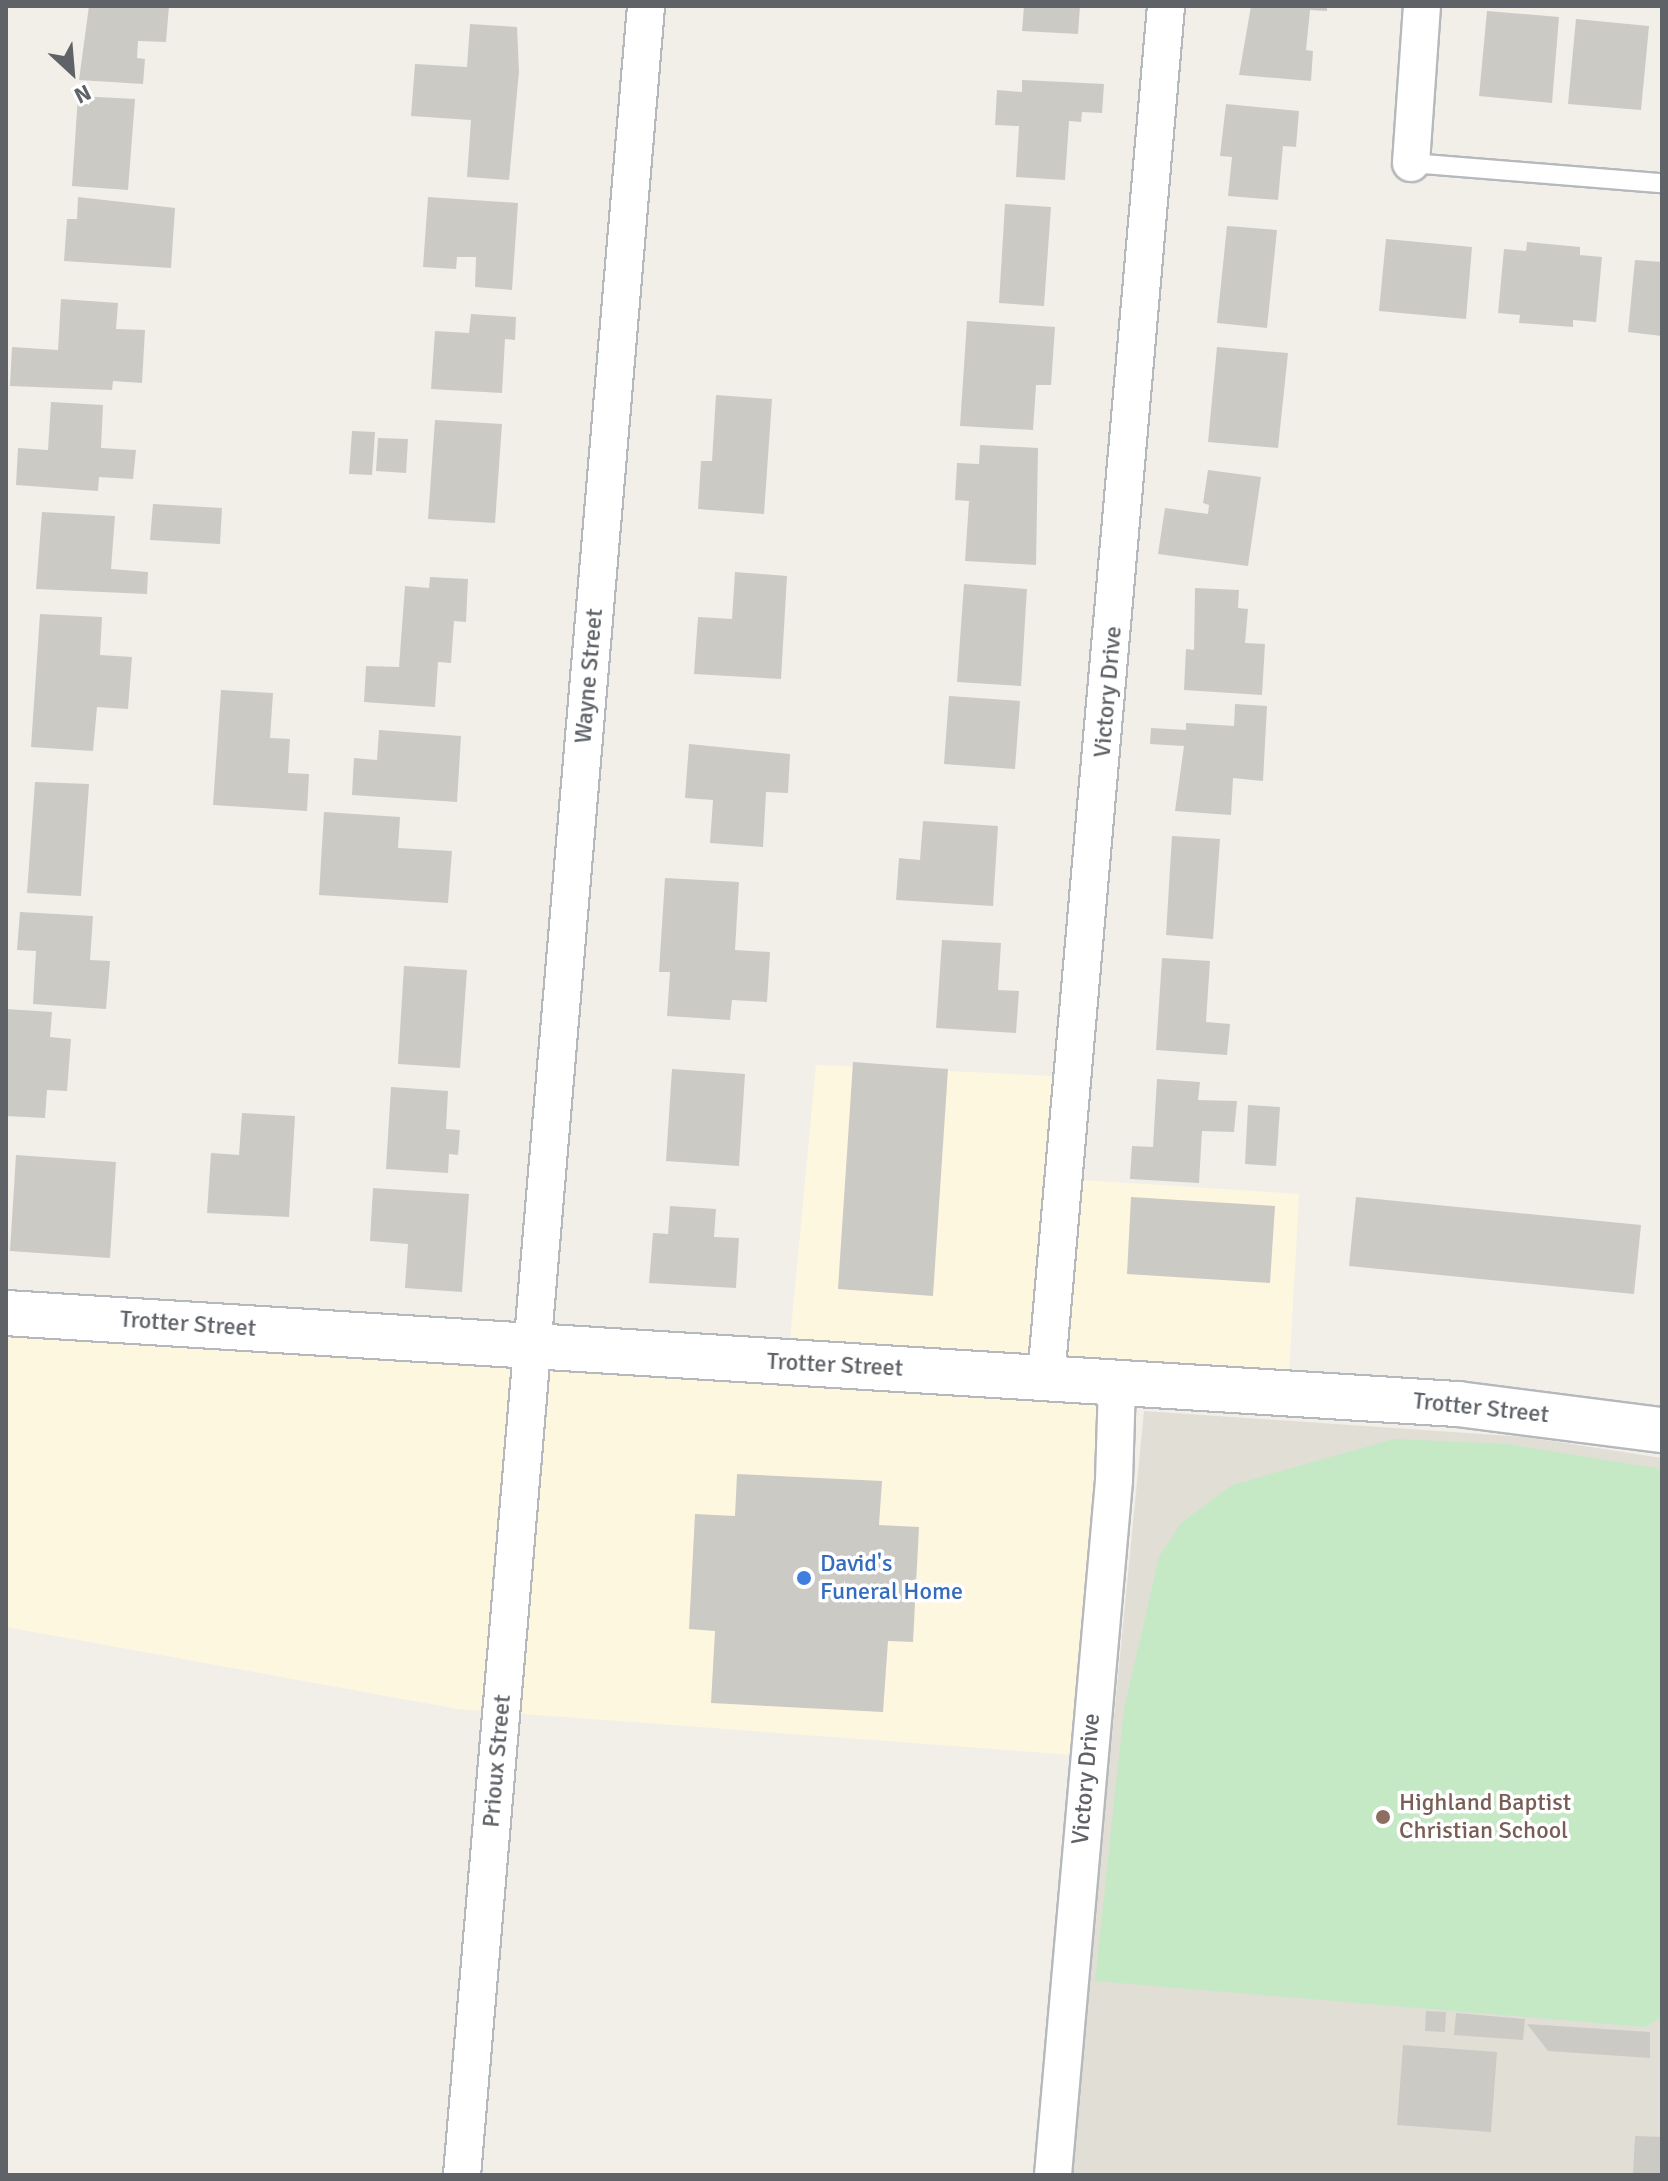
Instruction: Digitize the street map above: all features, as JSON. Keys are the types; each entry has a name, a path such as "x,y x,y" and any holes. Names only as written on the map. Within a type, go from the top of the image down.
{"street":[{"name":"Wayne Street","path":"532,1347 646,6"},
{"name":"Victory Drive","path":"1046,1378 1166,6"},
{"path":"1411,163 1422,6"},
{"name":"Trotter Street","path":"6,1313 1458,1404 1662,1430"},
{"name":"Prioux Street","path":"462,2175 532,1347"},
{"name":"Victory Drive","path":"1053,2175 1114,1480 1117,1383"}],"lane":[{"path":"1411,163 1662,183"}],"shaded area":[{"path":"816,1065 1075,1077 1066,1179 1299,1194 1288,1393 1117,1383 1088,1756 458,1709 6,1627 6,1312 788,1362"},
{"name":"Highland Baptist Christian School","path":"1144,1411 1526,1437 1662,1458 1662,2175 1069,2175"}],"green space":[{"name":"Highland Baptist Christian School","path":"1394,1439 1507,1444 1662,1469 1662,2016 1646,2027 1095,1981 1124,1709 1159,1557 1181,1523 1232,1485"}],"building":[{"path":"89,6 169,6 166,42 138,41 137,58 145,59 143,84 79,80"},
{"path":"1024,6 1080,6 1078,34 1022,31"},
{"path":"1251,6 1327,6 1327,11 1310,10 1306,50 1313,51 1311,81 1239,75"},
{"path":"1487,11 1559,17 1552,103 1479,96"},
{"path":"1576,19 1649,26 1641,110 1568,104"},
{"path":"470,24 517,27 519,71 509,180 467,177 471,120 411,116 415,64 467,67"},
{"path":"1022,80 1104,84 1102,113 1082,112 1081,122 1069,121 1065,180 1016,177 1019,126 995,125 997,90 1022,92"},
{"path":"78,96 135,99 128,190 72,186"},
{"path":"1226,104 1299,111 1296,147 1283,146 1278,200 1228,196 1232,157 1220,156"},
{"path":"78,197 175,208 171,268 64,261 67,219 77,219"},
{"path":"428,197 518,203 512,290 475,287 476,257 457,257 456,269 423,267"},
{"path":"1005,204 1051,207 1044,306 999,303"},
{"path":"1227,226 1277,230 1267,328 1217,323"},
{"path":"1386,239 1472,247 1466,319 1379,311"},
{"path":"1527,242 1580,247 1580,255 1602,257 1596,322 1573,320 1573,327 1519,323 1520,315 1498,313 1504,249 1526,251"},
{"path":"1635,260 1662,262 1662,336 1628,332"},
{"path":"61,299 118,303 116,329 145,330 142,383 113,381 112,390 10,386 12,347 58,350"},
{"path":"471,314 516,317 515,340 505,339 502,393 431,389 435,331 469,333"},
{"path":"967,321 1055,327 1051,385 1036,385 1033,430 960,426"},
{"path":"1217,347 1288,353 1278,448 1208,442"},
{"path":"716,395 772,399 764,514 698,509 701,461 712,461"},
{"path":"51,402 103,405 101,448 136,450 133,479 99,477 98,491 16,485 18,448 48,450"},
{"path":"435,420 502,424 495,523 428,519"},
{"path":"352,431 375,432 372,475 349,474"},
{"path":"378,438 408,439 406,473 376,471"},
{"path":"980,445 1038,448 1036,565 965,561 969,501 955,500 957,463 979,464"},
{"path":"1208,470 1261,477 1248,566 1158,554 1165,508 1208,514 1209,505 1203,503"},
{"path":"153,504 222,508 220,544 150,540"},
{"path":"42,512 115,516 111,569 148,572 147,594 36,589"},
{"path":"735,572 787,576 781,679 694,674 698,617 732,619"},
{"path":"430,577 468,579 466,622 454,621 451,663 438,662 435,707 364,702 366,666 399,667 405,586 429,588"},
{"path":"964,584 1027,589 1021,686 957,682"},
{"path":"1195,588 1239,590 1238,608 1248,609 1245,643 1265,644 1262,695 1184,690 1186,649 1194,650"},
{"path":"40,614 102,617 100,655 132,657 128,709 97,707 93,751 31,747"},
{"path":"221,690 273,693 270,738 290,739 288,773 309,774 307,811 213,805"},
{"path":"949,696 1020,701 1015,769 944,764"},
{"path":"1235,704 1267,706 1263,781 1233,778 1231,815 1175,811 1184,746 1150,744 1151,728 1186,730 1186,723 1234,726"},
{"path":"379,730 461,736 457,802 352,795 354,758 377,760"},
{"path":"689,744 790,754 788,793 766,792 763,847 710,843 713,800 685,798"},
{"path":"35,782 89,784 81,896 27,893"},
{"path":"324,812 400,817 398,848 452,851 448,903 319,895"},
{"path":"923,821 998,826 993,906 896,900 899,858 920,860"},
{"path":"1172,836 1220,839 1213,939 1166,935"},
{"path":"665,878 739,882 735,950 770,952 767,1002 732,1000 730,1020 667,1016 670,972 659,972"},
{"path":"20,912 93,916 90,960 110,961 106,1009 33,1004 36,951 17,950"},
{"path":"942,940 1001,943 998,990 1019,991 1016,1033 936,1028"},
{"path":"1162,958 1210,961 1206,1022 1230,1024 1227,1055 1156,1050"},
{"path":"404,966 467,970 460,1068 398,1064"},
{"path":"6,1009 52,1012 50,1037 71,1039 67,1091 47,1090 45,1118 6,1116"},
{"path":"853,1062 948,1069 933,1296 838,1289"},
{"path":"672,1069 745,1074 739,1166 666,1161"},
{"path":"1157,1079 1200,1082 1198,1100 1237,1101 1234,1132 1202,1131 1199,1183 1130,1179 1132,1146 1153,1147"},
{"path":"391,1087 448,1091 446,1129 460,1130 458,1155 449,1154 448,1173 386,1169"},
{"path":"1248,1105 1280,1107 1276,1166 1245,1164"},
{"path":"242,1113 295,1116 289,1217 207,1213 211,1153 239,1155"},
{"path":"16,1155 116,1162 110,1258 10,1251"},
{"path":"373,1188 469,1194 462,1292 405,1288 408,1244 370,1241"},
{"path":"1131,1197 1275,1206 1270,1283 1127,1274"},
{"path":"1356,1197 1641,1225 1634,1294 1349,1266"},
{"path":"670,1206 716,1209 714,1237 739,1238 736,1288 649,1283 653,1233 668,1234"},
{"name":"David's Funeral Home","path":"737,1474 882,1481 879,1525 919,1527 913,1642 888,1641 883,1712 711,1703 715,1631 689,1629 695,1514 735,1516"},
{"path":"1426,2011 1446,2012 1445,2032 1425,2031"},
{"path":"1456,2013 1525,2019 1523,2040 1454,2035"},
{"path":"1527,2024 1650,2032 1650,2058 1548,2051"},
{"path":"1403,2045 1497,2052 1491,2132 1397,2125"},
{"path":"1635,2136 1662,2137 1662,2175 1633,2175"}],"place":[{"name":"David's Funeral Home","path":"804,1578"},
{"name":"Highland Baptist Christian School","path":"1383,1817"}]}
